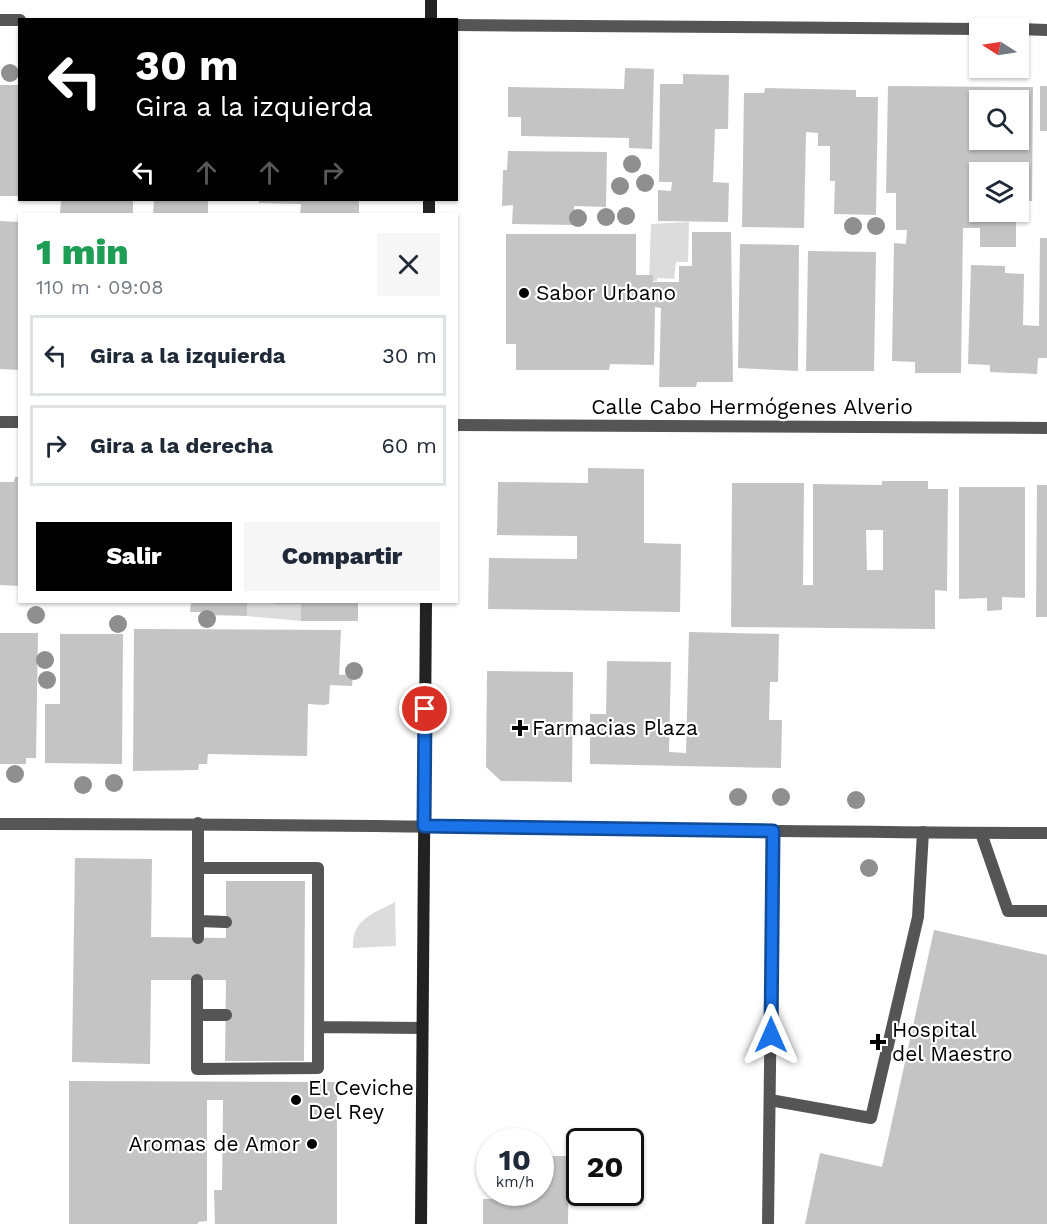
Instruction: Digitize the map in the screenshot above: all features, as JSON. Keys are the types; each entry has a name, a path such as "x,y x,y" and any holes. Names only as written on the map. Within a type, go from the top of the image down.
{"street":[{"path":"431,0 431,18"},
{"path":"0,20 18,20"},
{"path":"458,25 969,29"},
{"path":"1029,29 1047,30"},
{"path":"0,422 18,422"},
{"name":"Calle Cabo Hermógenes Alverio","path":"458,425 1047,428"},
{"path":"420,1224 426,603"},
{"path":"0,824 1047,833"},
{"path":"198,824 198,938"},
{"path":"768,1224 773,831"},
{"path":"770,1100 871,1118 918,917 923,832"},
{"path":"981,832 1008,911 1047,911"},
{"path":"197,980 197,1070 318,1068 313,1019 311,922 318,868 198,868"},
{"path":"198,921 226,922"},
{"path":"197,1015 226,1015"},
{"path":"313,1019 422,1028"}],"shaded area":[{"path":"689,222 688,262 676,262 674,279 657,278 657,281 649,281 651,224"},
{"path":"247,603 301,604 301,621 247,616"},
{"path":"395,902 396,946 353,948 353,938 360,924 372,914"}],"building":[{"path":"625,68 654,69 652,149 629,148 629,138 521,136 521,117 508,117 508,87 624,89"},
{"path":"683,74 729,75 728,129 715,129 713,182 729,183 728,222 658,221 658,190 671,191 672,182 659,182 660,84 683,84"},
{"path":"0,85 18,85 18,196 0,196"},
{"path":"888,86 1033,87 1032,201 1029,201 1029,162 969,162 969,222 1016,222 1016,247 980,247 980,228 963,228 961,373 915,373 915,362 892,361 894,243 906,244 907,230 896,230 896,193 886,193"},
{"path":"1040,86 1047,86 1047,131 1040,131"},
{"path":"765,88 856,90 856,97 878,97 876,215 834,214 835,181 830,181 830,146 818,146 818,133 806,132 804,228 742,227 744,93 764,93"},
{"path":"508,151 607,152 606,207 574,206 574,225 512,224 513,205 502,206 503,170 507,170"},
{"path":"61,201 133,201 133,213 60,213"},
{"path":"154,201 208,201 208,213 153,213"},
{"path":"259,201 359,201 359,213 300,213 301,204 259,203"},
{"path":"0,221 18,222 18,370 0,369"},
{"path":"692,232 731,232 733,382 697,382 696,387 659,387 661,308 655,307 654,365 610,364 609,370 516,370 516,344 506,344 506,234 636,234 636,275 653,275 653,282 679,282 679,266 692,266"},
{"path":"1040,238 1047,238 1047,358 1038,358 1037,374 990,372 990,365 968,364 971,265 1005,266 1005,273 1024,274 1023,325 1039,326"},
{"path":"740,244 799,245 798,371 738,368"},
{"path":"808,251 876,252 874,371 806,371"},
{"path":"588,468 644,469 644,543 681,544 680,612 488,609 489,558 577,559 577,536 497,535 498,482 588,483"},
{"path":"15,477 18,477 18,586 0,585 0,482 14,482"},
{"path":"882,481 928,481 928,489 948,489 947,591 935,590 935,629 731,627 732,483 804,483 803,585 813,585 813,484 882,485","holes":["866,530 883,530 883,570 867,570"]},
{"path":"1037,485 1047,485 1047,617 1036,617"},
{"path":"959,487 1025,487 1025,598 1002,597 1002,610 987,611 987,598 959,599"},
{"path":"191,603 247,603 247,616 190,612"},
{"path":"358,603 358,621 301,621 301,604 274,604"},
{"path":"134,629 341,630 339,675 353,674 352,686 330,685 329,704 308,704 307,756 208,754 207,764 199,764 198,770 133,771"},
{"path":"689,632 779,634 778,682 770,682 769,720 782,720 781,768 590,764 590,714 606,714 607,661 671,662 669,752 686,753"},
{"path":"0,633 38,633 36,758 26,758 26,764 0,764"},
{"path":"60,634 123,634 122,764 45,763 45,704 60,704"},
{"path":"487,671 573,672 572,782 501,781 486,767"},
{"path":"75,858 152,859 151,937 226,938 226,881 305,881 304,1061 225,1061 226,980 151,980 150,1064 72,1062"},
{"path":"934,930 1047,955 1047,1224 805,1224 820,1153 882,1167"},
{"path":"69,1081 337,1082 337,1224 215,1224 214,1190 222,1190 223,1100 207,1100 207,1221 198,1222 198,1224 69,1224"},
{"path":"554,1156 566,1156 568,1224 483,1224 483,1206 554,1206"}],"place":[{"name":"Sabor Urbano","path":"524,293"},
{"name":"Farmacias Plaza","path":"520,728"},
{"name":"Hospital del Maestro","path":"878,1042"},
{"name":"El Ceviche Del Rey","path":"296,1100"},
{"name":"Aromas de Amor","path":"312,1144"}],"route":[{"path":"425,709 424,826 773,831 771,1035"}]}
